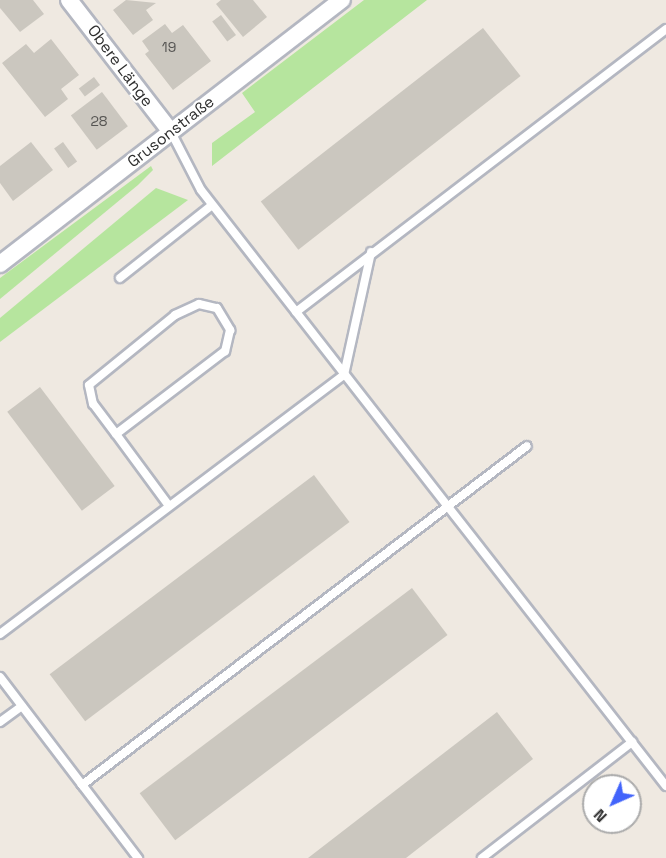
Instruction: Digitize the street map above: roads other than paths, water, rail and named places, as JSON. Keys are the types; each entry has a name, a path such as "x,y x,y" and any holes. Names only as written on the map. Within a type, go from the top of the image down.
{"street":[{"name":"Obere Länge","path":"69,0 171,132"},
{"name":"Grusonstraße","path":"2,258 171,132 339,1"}],"lane":[{"path":"296,312 371,252 666,29"},
{"path":"171,132 212,205 666,786"},
{"path":"120,278 212,205"},
{"path":"0,634 344,375 371,252"},
{"path":"116,434 225,351 230,330 218,308 199,304 175,315 89,385 93,404 169,506"},
{"path":"82,784 527,446"},
{"path":"0,677 138,858"},
{"path":"0,722 22,706"},
{"path":"482,858 632,742"}]}
